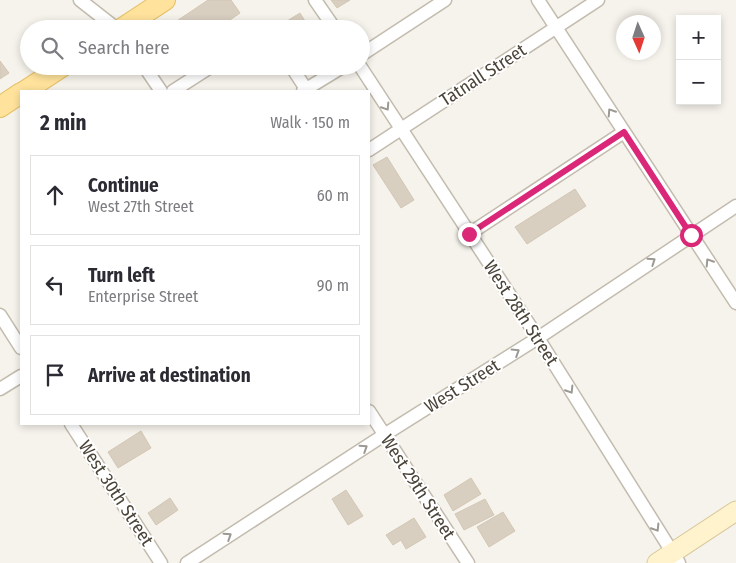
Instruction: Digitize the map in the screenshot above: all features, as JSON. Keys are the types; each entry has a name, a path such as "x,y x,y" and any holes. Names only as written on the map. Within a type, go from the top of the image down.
{"main road":[{"path":"133,20 165,0"},
{"path":"27,90 49,75"},
{"path":"0,107 20,94"},
{"path":"669,560 736,511"}],"street":[{"path":"80,0 107,20"},
{"path":"315,0 329,20"},
{"path":"370,49 445,0"},
{"path":"538,0 736,303"},
{"name":"Tatnall Street","path":"370,149 598,0"},
{"path":"150,75 159,90"},
{"path":"176,90 198,75"},
{"path":"296,75 304,90 329,75"},
{"name":"West 28th Street","path":"366,75 538,338 669,560"},
{"path":"469,234 624,132"},
{"name":"West Street","path":"187,563 384,434 538,338 736,206"},
{"path":"0,315 20,346"},
{"path":"0,389 20,377"},
{"name":"West 29th Street","path":"370,413 468,563"},
{"name":"West 30th Street","path":"72,425 161,563"}],"building":[{"path":"208,0 231,0 240,13 230,20 178,20"},
{"path":"331,0 350,0 337,8"},
{"path":"300,13 304,20 289,20"},
{"path":"0,61 9,73 0,79"},
{"path":"387,157 414,200 401,208 373,165"},
{"path":"575,189 586,206 527,244 515,227"},
{"path":"141,431 151,448 118,468 108,452"},
{"path":"471,478 481,494 453,511 444,495"},
{"path":"346,490 363,516 348,525 332,499"},
{"path":"170,498 178,510 156,525 148,513"},
{"path":"485,499 494,515 464,530 455,514"},
{"path":"503,512 515,531 489,547 477,527"},
{"path":"414,518 426,537 406,549 401,540 393,545 386,535"}],"route":[{"path":"469,234 624,132 691,235"}]}
